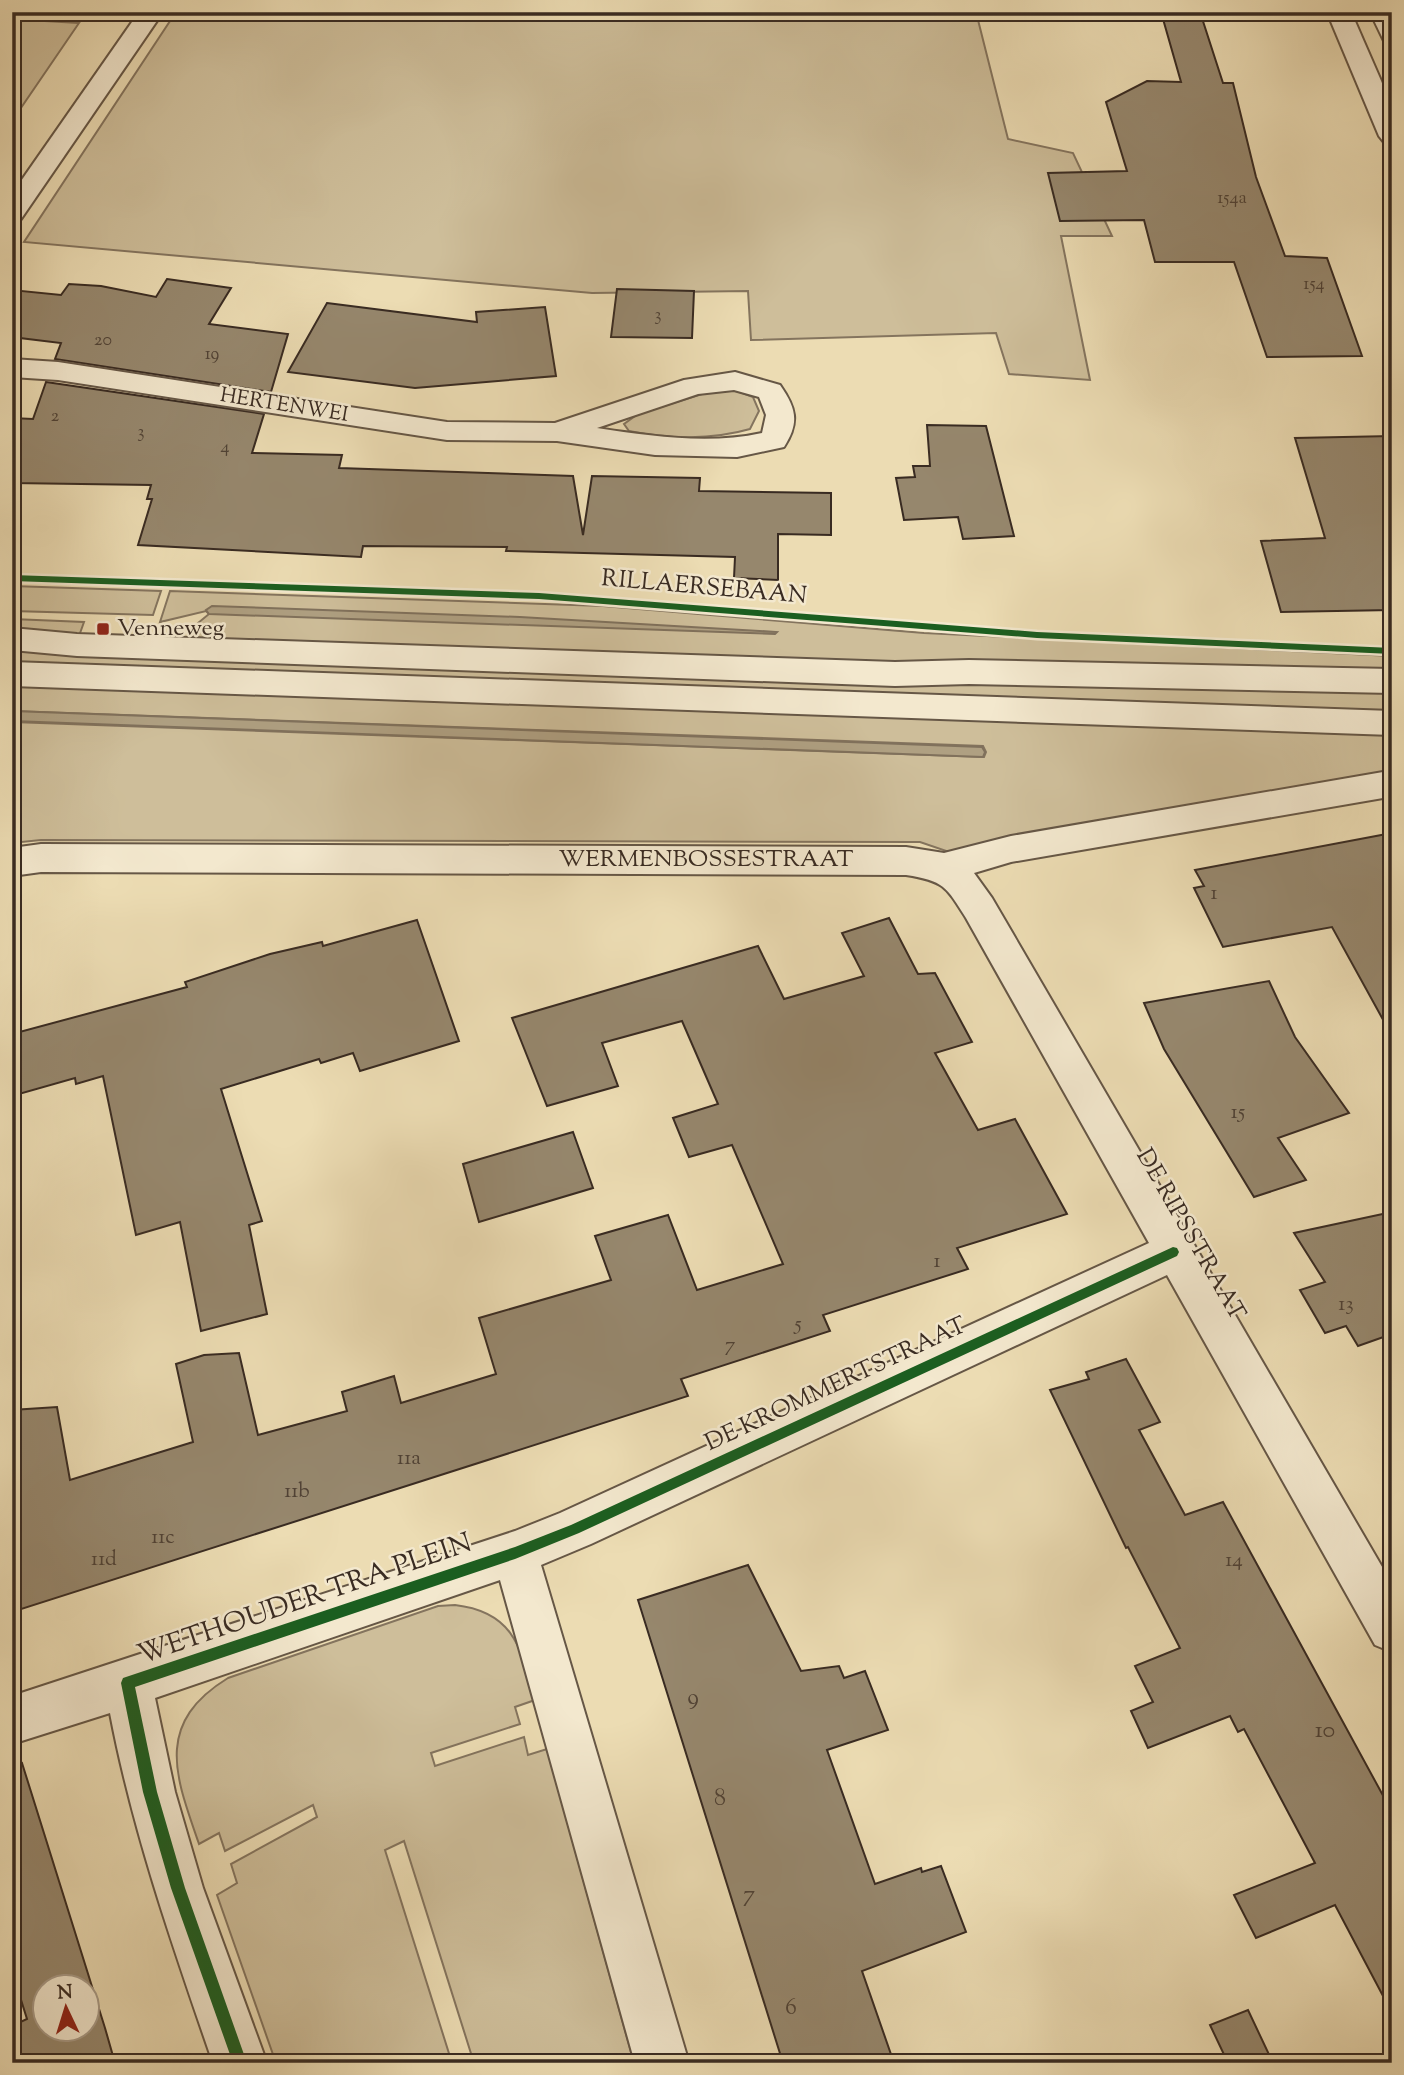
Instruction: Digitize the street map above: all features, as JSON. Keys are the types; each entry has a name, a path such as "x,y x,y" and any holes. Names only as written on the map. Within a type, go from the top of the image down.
{"street":[{"path":"12,213 151,12"},
{"path":"1339,12 1392,136"},
{"path":"1382,12 1392,36"},
{"name":"HERTENWEI","path":"12,369 58,371 447,431 557,432 655,446 737,448 773,440 783,423 780,406 770,391 735,381 694,386 557,432"},
{"path":"12,639 77,645 895,674 1009,673 1392,681"},
{"path":"12,674 1392,723"},
{"name":"WERMENBOSSESTRAAT","path":"12,862 41,858 892,860 944,867 1011,849 1383,785"},
{"name":"DE RIPSSTRAAT","path":"944,867 964,885 979,908 1173,1252 1392,1629"},
{"name":"DE KROMMERTSTRAAT","path":"515,1553 575,1529 1173,1252"},
{"path":"515,1553 662,2063"},
{"name":"WETHOUDER TRA PLEIN","path":"240,2063 178,1888 150,1792 128,1683 515,1553"},
{"path":"12,1720 128,1683"}],"shaded area":[{"path":"12,12 33,12 29,20 79,23 12,121"},
{"path":"176,12 976,12 1008,139 1073,153 1112,236 1061,236 1090,380 1009,374 996,333 751,340 748,291 592,293 24,242"},
{"path":"718,389 737,391 753,397 759,411 750,429 705,437 674,437 629,431 624,424 638,414"},
{"path":"12,586 161,591 153,615 12,611"},
{"path":"170,591 603,606 924,633 1392,656 1392,672 958,665 192,641 198,623 209,614 206,611 160,622"},
{"path":"212,606 520,617 777,632 209,614 206,610"},
{"path":"12,619 84,622 79,636 12,630"},
{"path":"12,650 1392,692 1392,713 12,665"},
{"path":"12,682 1392,731 1392,781 952,853 920,842 41,840 12,843 12,722 984,757 986,752 983,746 12,711"},
{"path":"12,711 982,747 985,752 983,757 12,721"},
{"path":"455,1605 475,1609 503,1625 519,1649 535,1700 515,1707 520,1724 431,1753 435,1766 524,1737 528,1755 547,1749 634,2063 474,2063 404,1841 385,1850 452,2063 276,2063 217,1895 237,1883 231,1864 317,1817 313,1805 225,1851 219,1833 199,1844 178,1774 180,1733 189,1714 204,1696 228,1678 438,1606"}],"building":[{"path":"1161,12 1200,12 1223,83 1233,83 1256,177 1285,256 1327,258 1362,356 1267,357 1234,262 1155,262 1144,220 1060,221 1048,173 1127,171 1106,102 1147,81 1181,82"},
{"path":"167,279 231,288 209,324 288,334 271,392 55,359 61,343 12,337 12,290 61,295 69,284 101,286 156,297"},
{"path":"617,289 694,291 692,338 611,337"},
{"path":"327,303 477,322 476,312 545,307 556,376 415,388 288,372"},
{"path":"46,382 264,414 252,453 342,455 339,468 573,476 583,535 592,476 700,478 699,491 831,493 831,535 778,534 778,580 734,578 735,557 506,551 507,547 363,546 361,557 138,545 152,499 147,499 151,485 12,483 12,418 33,419"},
{"path":"927,425 986,426 1014,536 963,539 958,517 904,520 896,478 915,477 913,466 930,466"},
{"path":"1392,436 1392,610 1281,612 1261,541 1325,538 1295,438"},
{"path":"1392,833 1392,1036 1332,927 1223,947 1194,888 1204,886 1195,870"},
{"path":"889,918 918,974 935,973 972,1042 935,1053 978,1130 1015,1119 1067,1214 957,1248 968,1269 823,1315 830,1331 681,1379 688,1396 12,1612 12,1410 57,1407 70,1480 193,1442 176,1364 204,1355 239,1353 258,1435 347,1411 342,1392 394,1376 401,1403 496,1374 479,1318 611,1280 595,1236 668,1215 697,1290 783,1264 732,1145 689,1157 673,1118 718,1104 682,1021 602,1043 618,1086 547,1106 512,1018 758,946 784,999 864,976 842,933"},
{"path":"417,920 459,1041 360,1071 353,1053 321,1063 319,1059 221,1089 262,1221 249,1225 267,1314 201,1331 180,1222 136,1235 103,1076 76,1084 75,1078 12,1096 12,1034 187,987 185,982 270,954 322,942 323,946"},
{"path":"1269,981 1295,1037 1349,1113 1278,1138 1306,1180 1254,1197 1164,1049 1144,1003"},
{"path":"573,1132 593,1188 479,1222 463,1164"},
{"path":"1392,1212 1392,1334 1358,1346 1346,1326 1325,1333 1300,1290 1325,1282 1294,1233"},
{"path":"1126,1359 1160,1422 1139,1430 1185,1515 1223,1502 1392,1812 1392,2013 1335,1905 1256,1938 1234,1895 1315,1863 1244,1729 1238,1732 1230,1716 1148,1748 1131,1711 1153,1702 1135,1666 1180,1648 1128,1547 1126,1548 1050,1390 1089,1379 1086,1372"},
{"path":"748,1565 801,1671 839,1666 844,1678 865,1671 888,1730 827,1750 875,1884 921,1868 922,1872 941,1866 966,1932 862,1971 894,2063 783,2063 638,1600"},
{"path":"22,1763 88,1974 32,1974 32,2044 102,2044 102,2018 115,2063 12,2063 12,2026 27,2019 12,1971 12,1765"},
{"path":"1248,2010 1273,2063 1228,2063 1210,2025"}],"cycle path":[{"name":"RILLAERSEBAAN","path":"12,578 539,596 1037,635 1392,651"},
{"path":"240,2063 178,1888 150,1792 128,1683 515,1553 575,1529 1173,1252"}],"place":[{"name":"Venneweg","path":"103,629"}]}
